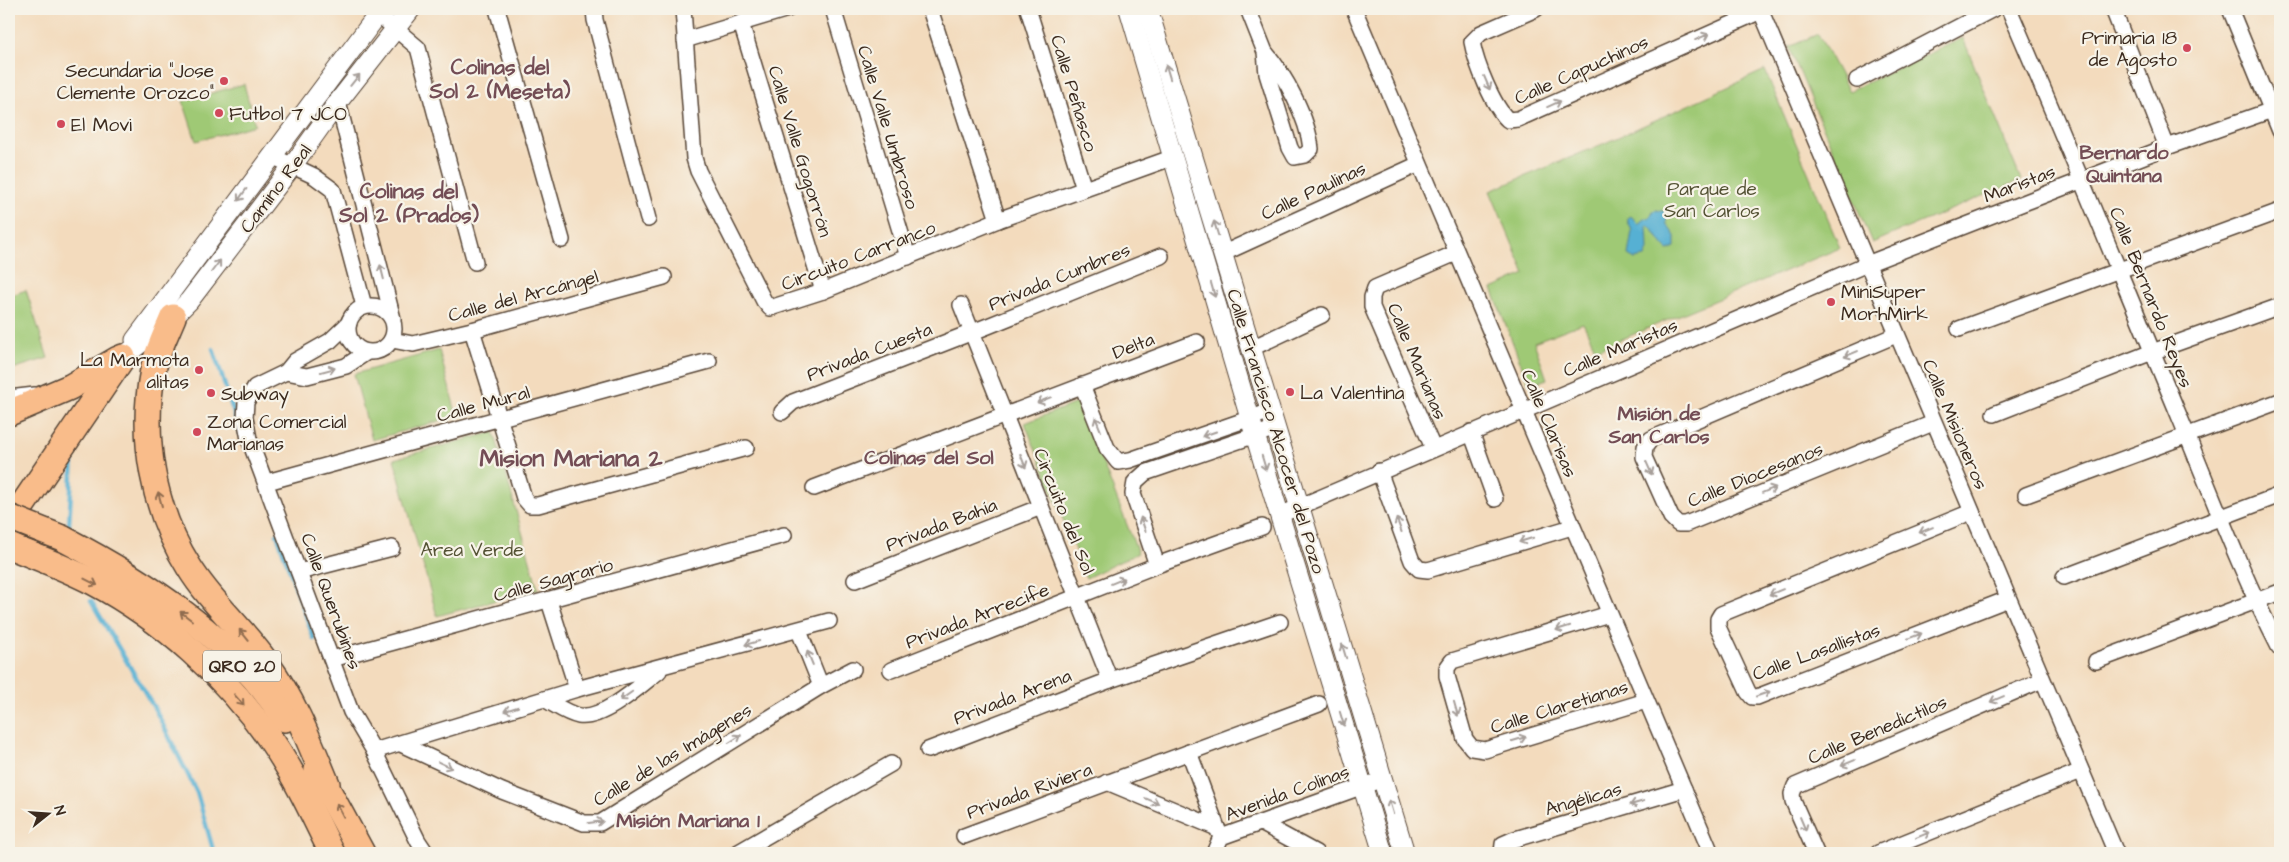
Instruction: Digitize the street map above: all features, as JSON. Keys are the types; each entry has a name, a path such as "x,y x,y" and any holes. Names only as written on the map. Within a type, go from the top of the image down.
{"highway":[{"path":"167,310 153,369 147,412 151,467 166,524 190,568 269,665 305,728 327,784"},
{"path":"9,413 70,387 123,357"},
{"path":"9,525 123,357"},
{"name":"QRO 20","path":"9,517 62,538 109,563 151,590 207,631 244,668 283,715 327,784 362,853"},
{"name":"QRO 20","path":"9,546 92,582 133,607 205,665 239,700 273,743 304,796 332,853"}],"street":[{"name":"Camino Real","path":"167,310 197,291 293,165 338,102 411,9"},
{"path":"497,9 562,240"},
{"path":"594,9 595,20 648,219"},
{"name":"Circuito Carranco","path":"683,9 694,158 698,171 764,302 770,308 777,308 823,291 998,220 1174,157"},
{"path":"685,40 788,9"},
{"name":"Calle Valle Umbroso","path":"833,9 908,257"},
{"path":"930,9 998,220"},
{"name":"Calle Peñasco","path":"1028,9 1084,189"},
{"name":"Calle Francisco Alcocer del Pozo","path":"1129,9 1253,427 1383,853"},
{"name":"Calle Francisco Alcocer del Pozo","path":"1148,9 1224,253 1405,853"},
{"path":"1248,9 1265,52 1267,74 1290,148 1295,157 1305,155 1311,149 1310,137 1288,86 1277,66 1265,52"},
{"name":"Calle Clarisas","path":"1354,9 1711,853"},
{"name":"Calle Capuchinos","path":"1536,9 1480,33 1472,42 1474,53 1500,113 1508,120 1518,119 1761,10"},
{"path":"1857,80 1993,9"},
{"name":"Calle Bernardo Reyes","path":"2009,9 2120,271 2220,518 2256,601 2279,647"},
{"path":"2113,9 2167,147"},
{"path":"2230,9 2280,131"},
{"name":"Calle Misioneros","path":"1761,10 1896,335 2116,853"},
{"name":"Camino Real","path":"167,310 180,280 380,11"},
{"path":"380,11 396,30 418,48 475,262"},
{"name":"Calle Valle Gogorrón","path":"741,23 823,291"},
{"path":"286,372 307,376 346,366 367,352 381,350 392,340 395,326 338,102"},
{"name":"Maristas","path":"1867,264 2167,147 2272,110"},
{"path":"272,156 327,183 333,190 364,306"},
{"name":"Calle Paulinas","path":"1224,253 1419,164"},
{"path":"1959,329 2280,211"},
{"name":"Calle Marianas","path":"1433,448 1372,307 1372,297 1375,288 1456,253"},
{"name":"Privada Cumbres","path":"973,332 1160,256"},
{"name":"Calle Maristas","path":"1280,515 1299,505 1867,264"},
{"name":"Calle del Arcángel","path":"392,340 413,344 472,330 664,277"},
{"path":"180,280 197,291"},
{"name":"Circuito del Sol","path":"961,305 1078,598 1157,565 1262,527"},
{"path":"367,352 361,350 352,341 349,323 354,312 364,306 378,306 384,309 393,319"},
{"path":"1994,414 2152,352 2280,306"},
{"path":"123,357 167,310"},
{"path":"1252,348 1322,315"},
{"name":"Calle Querubines","path":"349,323 330,341 295,361 286,372 255,387 246,402 245,418 250,439 351,712 374,751 418,842 426,853"},
{"path":"472,330 524,498 530,505 538,505 746,448"},
{"name":"Privada Cuesta","path":"782,412 793,402 973,332"},
{"name":"Calle Diocesanos","path":"1896,335 1651,438 1645,447 1644,457 1671,517 1678,524 1686,524 1933,422"},
{"name":"Delta","path":"1082,385 1197,342"},
{"name":"Calle Mural","path":"267,482 709,360"},
{"path":"814,488 1082,385 1108,448 1118,462 1274,420"},
{"path":"9,398 46,396"},
{"path":"2026,496 2280,401"},
{"path":"1157,565 1133,494 1135,482 1145,473 1253,427"},
{"path":"1471,432 1495,499"},
{"path":"1380,471 1412,561 1419,569 1428,570 1572,526"},
{"path":"2064,577 2280,496"},
{"name":"Privada Bahía","path":"855,580 1042,506"},
{"name":"Calle Lasallistas","path":"1971,512 1721,614 1718,619 1718,627 1748,692 1752,697 1757,697 2008,600"},
{"name":"Calle Sagrario","path":"332,659 784,535"},
{"path":"299,572 392,548"},
{"path":"2096,661 2280,592"},
{"path":"1078,598 1110,680"},
{"name":"Privada Arrecife","path":"891,670 1078,598"},
{"path":"549,601 577,689"},
{"name":"Calle Claretianas","path":"1610,614 1452,661 1447,668 1447,676 1465,740 1472,748 1485,750 1646,701"},
{"path":"374,751 577,689 799,631 830,621"},
{"name":"Privada Arena","path":"928,750 1110,680 1280,622"},
{"path":"799,631 821,686"},
{"path":"544,699 577,716 589,717 624,698 665,667"},
{"name":"Calle de las Imágenes","path":"401,744 502,791 584,823 600,823 821,686 853,669"},
{"name":"Calle Benedictilos","path":"1816,853 1793,801 1792,794 1795,786 2042,680"},
{"name":"Privada Riviera","path":"964,836 1319,704"},
{"path":"1190,752 1219,833"},
{"path":"737,853 891,764"},
{"path":"1878,853 2081,771"},
{"name":"Avenida Colinas","path":"1214,853 1219,833 1261,823 1383,779"},
{"name":"Privada Riviera","path":"1107,782 1219,833"},
{"name":"Angélicas","path":"1502,853 1503,844 1512,840 1684,789"},
{"path":"1261,823 1316,853"}],"green space":[{"path":"1818,34 1849,91 1963,38 2021,180 1872,243 1789,47"},
{"name":"Parque de San Carlos","path":"1765,70 1840,248 1596,350 1583,323 1534,342 1547,379 1529,385 1492,289 1525,274 1490,191 1605,143"},
{"name":"Futbol 7 JCO","path":"244,84 255,125 196,141 183,101"},
{"path":"26,290 48,358 9,370 9,296"},
{"path":"439,350 457,416 372,440 354,374"},
{"path":"1079,402 1138,553 1086,578 1025,423"},
{"name":"Area Verde","path":"494,432 538,589 437,616 394,459"}],"water":[{"path":"1653,211 1666,212 1667,225 1675,236 1675,247 1668,250 1647,224 1648,250 1645,257 1635,259 1628,255 1632,231 1627,219 1631,216 1638,224 1650,217"}],"waterway":[{"path":"213,349 241,435"},
{"path":"69,525 73,458"},
{"path":"277,534 314,639"},
{"path":"91,601 156,711 197,793 214,853"}],"place":[{"name":"Primaria 18 de Agosto","path":"2187,48"},
{"name":"Secundaria \"Jose Clemente Orozco\"","path":"224,81"},
{"name":"Futbol 7 JCO","path":"219,113"},
{"name":"El Movi","path":"61,124"},
{"name":"MiniSuper MorhMirk","path":"1831,302"},
{"name":"La Marmota alitas","path":"199,370"},
{"name":"La Valentina","path":"1290,392"},
{"name":"Subway","path":"211,393"},
{"name":"Zona Comercial Marianas","path":"197,432"}],"district":[{"name":"Colinas del Sol 2 (Meseta)","path":"500,79"},
{"name":"Bernardo Quintana","path":"2124,164"},
{"name":"Colinas del Sol 2 (Prados)","path":"409,203"},
{"name":"Misión de San Carlos","path":"1659,424"},
{"name":"Colinas del Sol","path":"929,457"},
{"name":"Mision Mariana 2","path":"571,458"},
{"name":"Misión Mariana 1","path":"688,820"}]}
